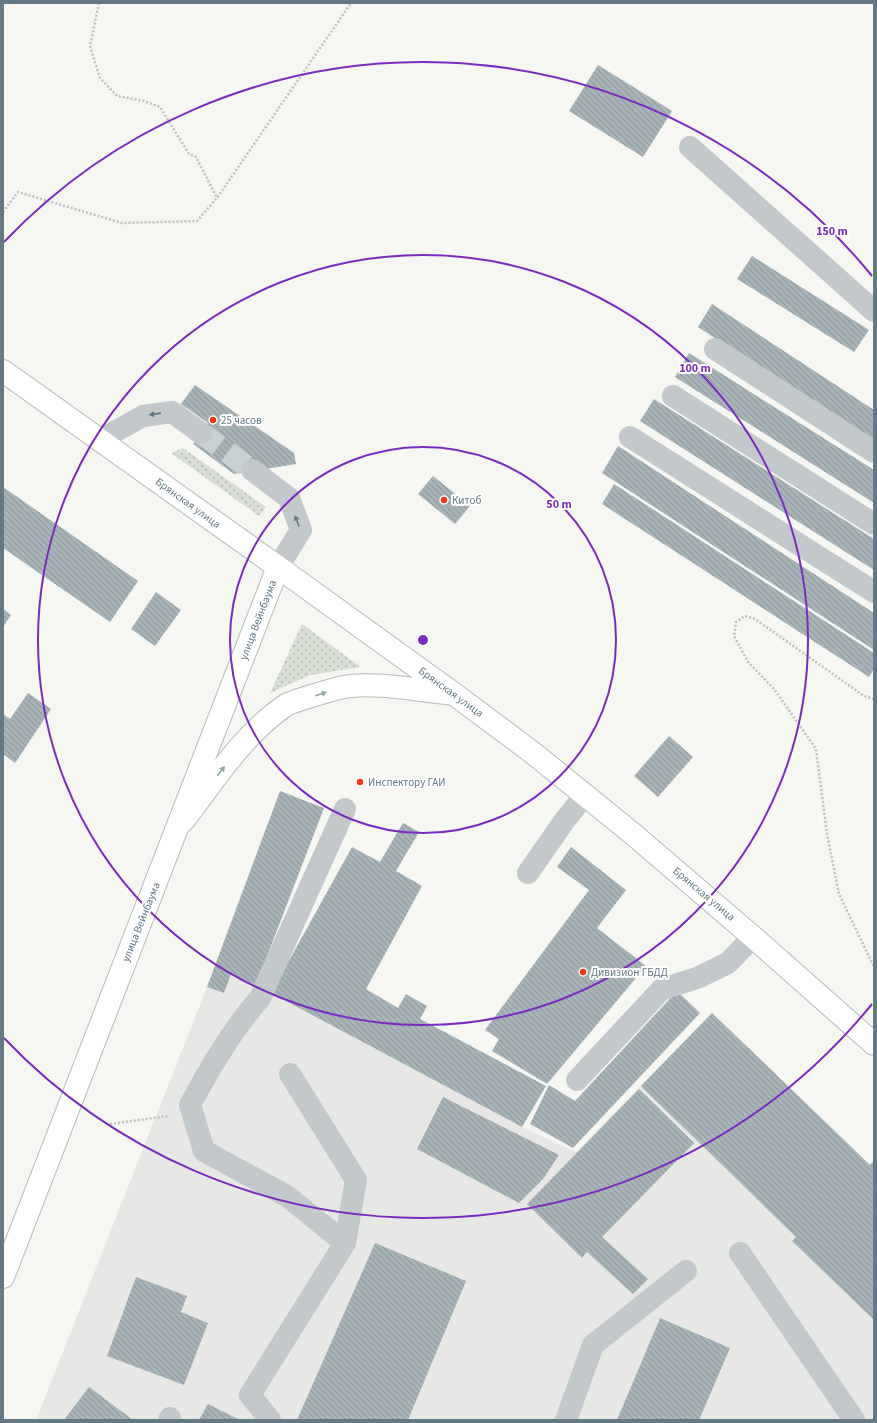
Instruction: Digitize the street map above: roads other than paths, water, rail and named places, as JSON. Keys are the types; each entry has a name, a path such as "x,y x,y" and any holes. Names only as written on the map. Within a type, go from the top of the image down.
{"main road":[{"name":"Брянская улица","path":"3,371 454,694 585,795 753,937 874,1044"},
{"name":"улица Вейнбаума","path":"3,1277 65,1114 180,824 278,567"},
{"path":"180,824 233,756 257,730 287,704 345,687 379,686 454,694"}],"street":[{"path":"690,147 874,311"},
{"path":"715,350 874,452"},
{"path":"673,396 874,524"},
{"path":"100,440 143,416 172,412 201,433"},
{"path":"630,437 874,592"},
{"path":"252,470 289,498 301,530 278,567"},
{"path":"528,873 565,820 585,795"},
{"path":"345,809 260,998 244,1016 212,1066 190,1105 204,1151 287,1196 345,1243"},
{"path":"577,1080 662,989 696,978 728,963 753,937"},
{"path":"270,1420 250,1395 345,1243 356,1180 290,1074"},
{"path":"740,1253 854,1420"},
{"path":"566,1420 593,1345 686,1271"}],"tunnel":[{"path":"201,433 252,470"}],"place":[{"name":"25 часов","path":"213,420"},
{"name":"Китоб","path":"444,500"},
{"name":"Инспектору ГАИ","path":"360,782"},
{"name":"Дивизион ГБДД","path":"583,972"}]}
